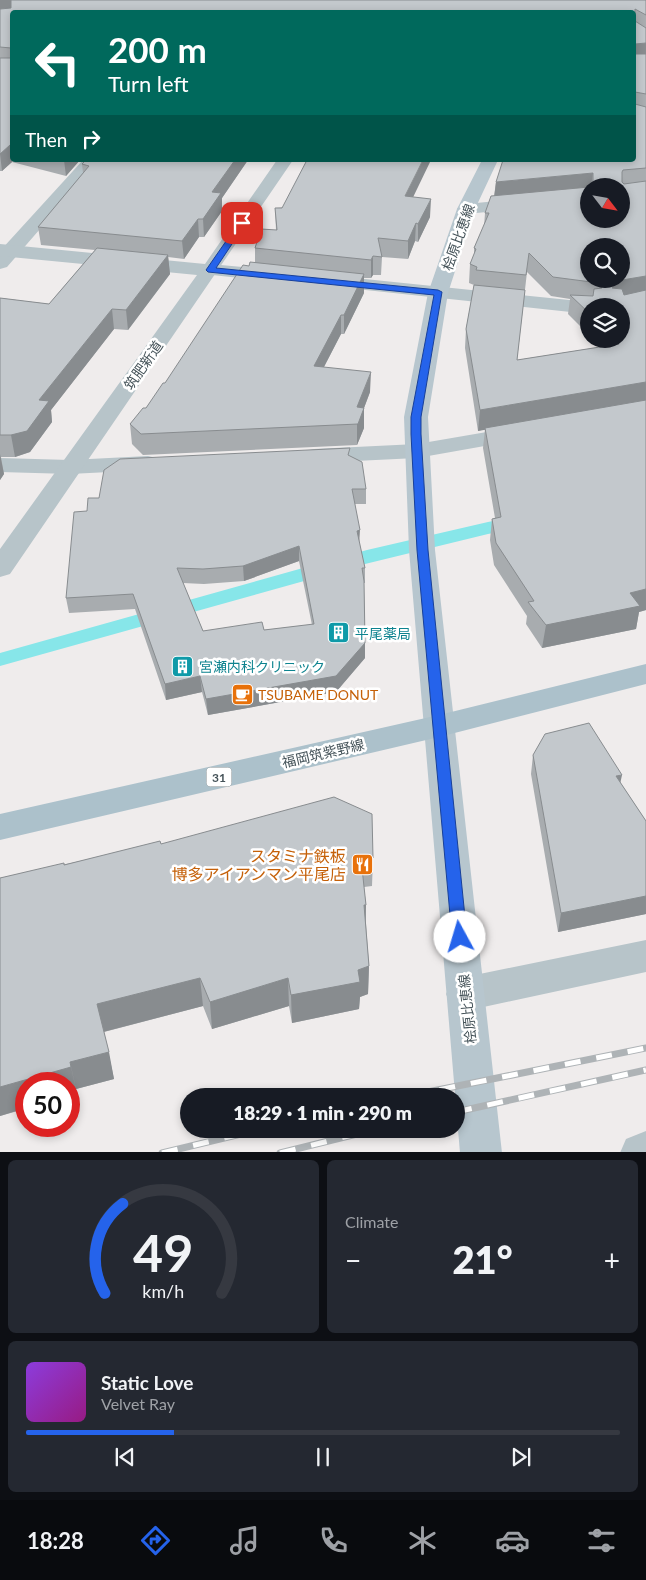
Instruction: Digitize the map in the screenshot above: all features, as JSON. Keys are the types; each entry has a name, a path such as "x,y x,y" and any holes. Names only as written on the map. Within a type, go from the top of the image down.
{"main road":[{"name":"桧原比恵線","path":"481,1152 422,543 416,417 438,292 466,209 489,162"},
{"name":"福岡筑紫野線","path":"0,827 439,726 646,674"}],"street":[{"path":"4,255 90,162"},
{"name":"筑肥新道","path":"0,568 60,485 70,467 210,270 284,162"},
{"path":"466,209 580,198"},
{"path":"4,255 210,270 580,307"},
{"path":"291,457 417,451 541,430"},
{"path":"0,465 70,467 175,462"},
{"path":"465,994 646,956"},
{"path":"641,1152 646,1151"}],"water":[{"path":"646,491 577,516 488,534 365,564 0,666 0,653 367,550 488,522"}],"building":[{"path":"11,0 646,0 646,15 635,9 10,10 10,48 0,47 0,9 11,8"},
{"path":"636,22 646,28 646,43 636,44"},
{"path":"636,54 646,54 646,94 636,92"},
{"path":"0,58 10,58 10,145 0,154"},
{"path":"636,104 646,107 646,168 623,170 622,178 593,178 593,173 496,182 502,162 636,162"},
{"path":"84,162 234,162 212,192 221,193 203,219 198,219 182,241 38,227 89,166 82,164"},
{"path":"306,162 422,162 405,196 431,199 418,224 416,223 408,241 378,238 382,257 373,256 371,260 255,248 261,229 277,230 275,208 282,208"},
{"path":"646,181 646,276 630,279 630,238 580,238 580,281 553,277 529,253 526,275 476,270 477,267 470,264 476,249 474,248 489,213 485,213 491,196 580,188 580,228 630,228 630,183"},
{"path":"97,248 168,255 126,310 112,309 39,400 49,401 27,431 11,435 0,435 0,298 49,304"},
{"path":"250,262 364,274 344,315 341,315 314,366 371,372 357,407 364,408 358,424 141,434 130,424 143,408 146,408 163,383 165,383 243,265 249,266"},
{"path":"474,285 525,290 517,360 594,348 630,348 630,298 580,298 580,304 570,295 593,296 594,289 622,289 624,295 646,290 646,382 480,410 466,329"},
{"path":"646,400 646,589 630,593 640,606 546,625 528,602 534,601 496,543 492,519 501,517 485,428"},
{"path":"350,448 348,455 362,462 366,489 352,489 360,530 357,531 365,568 362,568 365,643 336,676 206,699 200,676 165,684 133,594 66,598 74,512 87,511 88,498 99,498 104,470 120,459","holes":["299,546 314,624 264,630 262,622 203,631 177,568 203,569 243,566"]},
{"path":"589,723 622,775 616,776 646,821 646,896 561,913 533,755 545,734"},
{"path":"334,797 372,814 373,858 361,859 366,905 364,905 369,966 358,970 360,982 291,995 288,978 210,1002 200,978 97,1004 109,1052 70,1062 71,1067 53,1072 15,1072 15,1083 0,1087 0,878 64,863 64,865 160,841 161,844"}],"railway":[{"path":"448,1088 646,1048"},
{"path":"465,1110 646,1070"},
{"path":"166,1152 224,1138"},
{"path":"284,1152 341,1138"}],"place":[{"name":"平尾薬局","path":"339,633"},
{"name":"宮瀬内科クリニック","path":"183,666"},
{"name":"TSUBAME DONUT","path":"242,694"},
{"name":"スタミナ鉄板 博多アイアンマン平尾店","path":"362,864"}],"route":[{"path":"242,223 210,270 438,292 416,417 416,434 422,550 460,937"}]}
